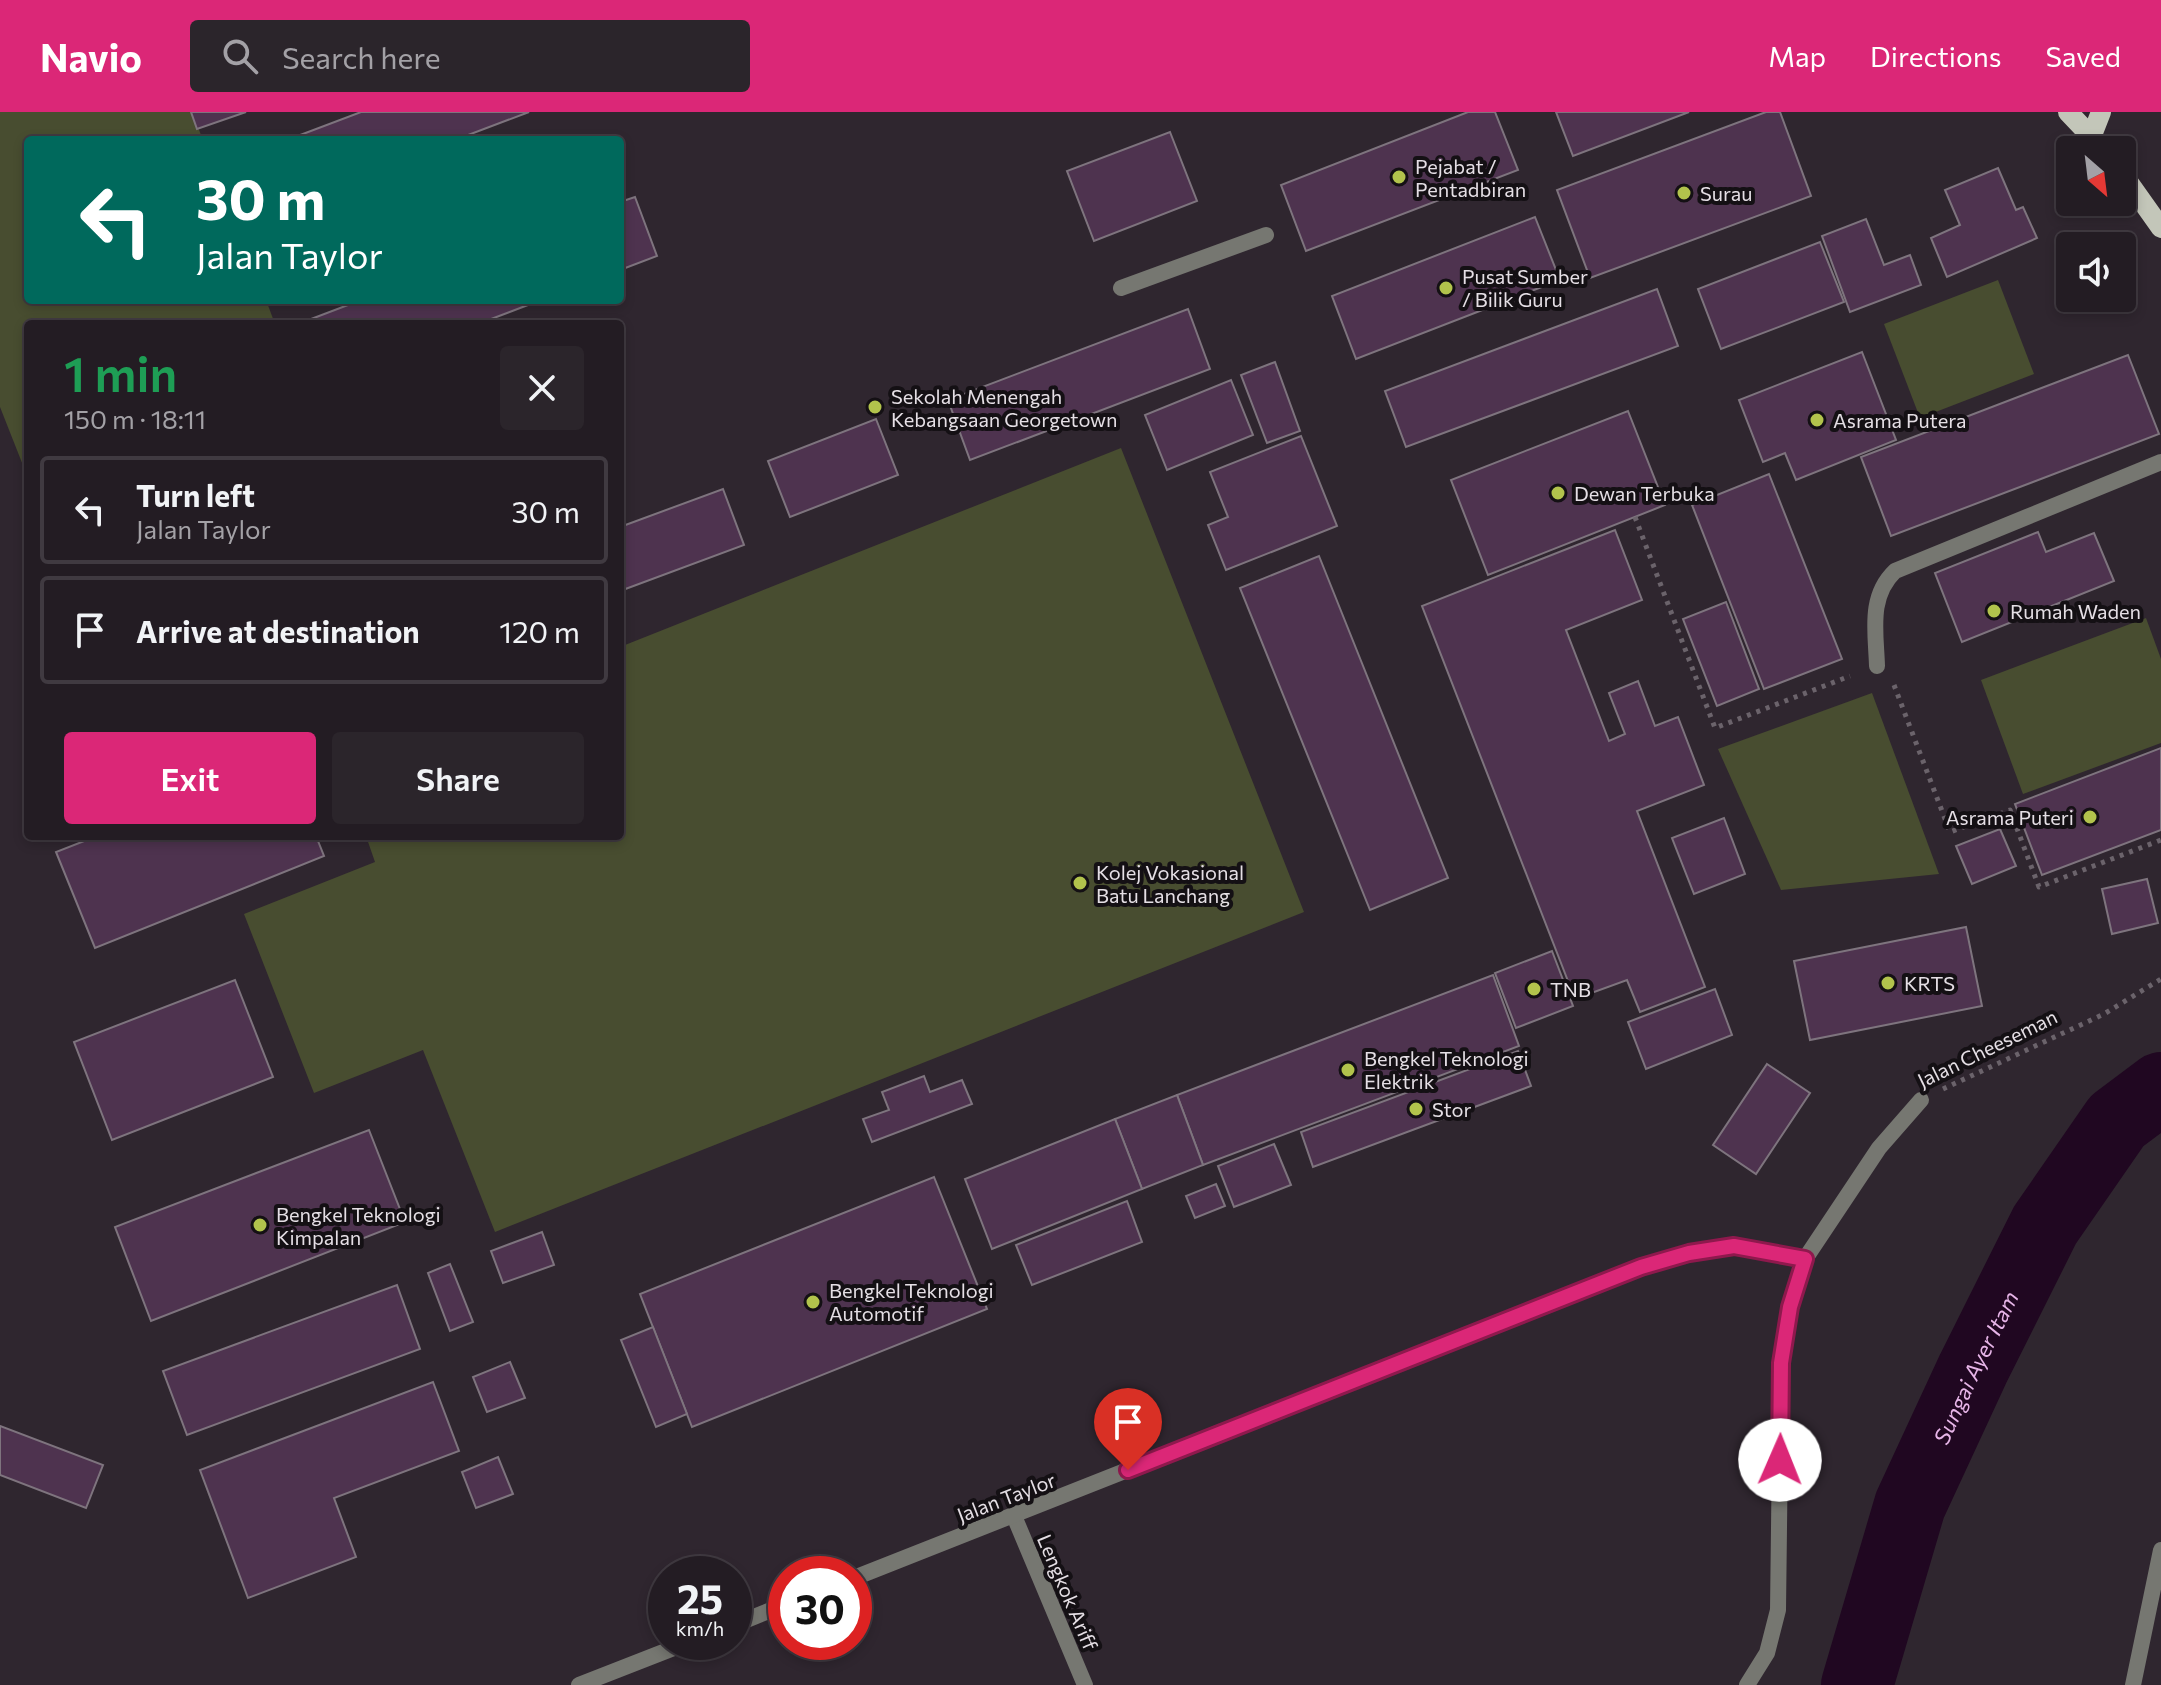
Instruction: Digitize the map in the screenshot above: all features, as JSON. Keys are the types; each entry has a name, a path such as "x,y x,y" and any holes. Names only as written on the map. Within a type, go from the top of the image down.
{"main road":[{"path":"2068,112 2092,136"},
{"path":"2099,136 2101,112"},
{"path":"2136,193 2161,228"}],"street":[{"path":"1121,288 1266,235"},
{"path":"1877,666 1875,607 1885,581 1895,571 2161,462"},
{"name":"Jalan Cheeseman","path":"1747,1685 1767,1653 1778,1610 1781,1363 1790,1307 1805,1259 1879,1148 1921,1100"},
{"name":"Jalan Taylor","path":"872,1571 1641,1267 1689,1253 1734,1246 1805,1259"},
{"name":"Lengkok Ariff","path":"1014,1516 1085,1685"},
{"path":"2133,1685 2161,1550"},
{"path":"579,1685 648,1658"}],"path":[{"path":"1635,517 1715,728 1886,662 1950,832 2010,810 2039,887 2161,840"},
{"name":"Jalan Cheeseman","path":"1921,1100 2104,1014 2161,979"}],"green space":[{"path":"0,112 192,112 201,136 24,136 24,304 268,304 274,320 24,320 24,468 0,407"},
{"path":"1998,280 2034,374 1920,418 1884,324"},
{"path":"1121,448 1304,912 495,1232 423,1050 314,1093 244,914 375,862 367,840 624,840 624,645"},
{"path":"2146,618 2161,659 2161,743 2023,794 1981,680"},
{"path":"1872,693 1939,874 1781,890 1718,749"}],"building":[{"path":"191,112 246,112 197,129"},
{"path":"361,112 529,112 466,136 298,136"},
{"name":"Pejabat / Pentadbiran","path":"1468,112 1495,112 1518,170 1306,251 1281,185"},
{"path":"1556,112 1689,112 1573,156"},
{"name":"Surau","path":"1766,112 1780,112 1811,196 1590,278 1557,190"},
{"path":"1170,132 1197,201 1094,241 1067,171"},
{"path":"1998,168 2016,210 2023,207 2037,238 1947,277 1931,238 1960,225 1945,190"},
{"path":"635,197 657,256 624,268 624,201"},
{"name":"Pusat Sumber / Bilik Guru","path":"1535,217 1560,280 1356,359 1332,296"},
{"path":"1866,219 1884,265 1910,255 1921,285 1850,312 1822,236"},
{"path":"1820,242 1844,302 1721,349 1698,289"},
{"path":"1657,289 1678,346 1406,447 1385,391"},
{"path":"350,304 530,304 488,320 308,320"},
{"path":"1188,309 1210,369 970,460 948,400"},
{"name":"Asrama Putera","path":"1862,352 1896,440 1796,480 1785,453 1763,462 1739,400"},
{"path":"2128,355 2159,434 1891,536 1861,457"},
{"path":"1275,362 1300,431 1267,443 1241,375"},
{"path":"1231,380 1253,435 1167,470 1145,415"},
{"name":"Dewan Terbuka","path":"1628,411 1665,505 1488,575 1451,480"},
{"path":"876,419 898,475 790,517 768,461"},
{"path":"1301,436 1337,526 1226,570 1208,525 1228,517 1210,472"},
{"path":"1769,474 1842,659 1764,689 1692,505"},
{"path":"723,489 744,545 624,590 624,526"},
{"path":"1615,530 1642,600 1566,630 1609,741 1625,734 1609,693 1638,681 1655,726 1678,717 1704,785 1637,811 1705,987 1640,1012 1627,980 1575,999 1422,606"},
{"name":"Rumah Waden","path":"2038,532 2046,552 2094,533 2114,581 1962,642 1935,573"},
{"path":"1319,556 1448,878 1370,910 1240,588"},
{"path":"1726,602 1759,689 1717,706 1683,619"},
{"name":"Asrama Puteri","path":"2161,748 2161,830 2042,875 2015,804"},
{"path":"1724,818 1745,874 1694,894 1672,838"},
{"path":"2000,829 2016,866 1972,884 1956,846"},
{"path":"87,840 318,840 324,856 95,948 56,852"},
{"path":"2147,879 2158,923 2112,934 2102,889"},
{"name":"KRTS","path":"1966,927 1982,1006 1810,1040 1794,961"},
{"name":"TNB","path":"1552,951 1573,1006 1516,1028 1495,973"},
{"name":"Bengkel Teknologi Elektrik","path":"1493,975 1519,1046 1203,1165 1177,1095"},
{"path":"235,980 273,1077 112,1140 74,1042"},
{"path":"1715,989 1732,1035 1646,1069 1628,1022"},
{"name":"Stor","path":"1518,1051 1531,1086 1313,1167 1301,1132"},
{"path":"1767,1064 1810,1093 1756,1174 1713,1145"},
{"path":"924,1076 930,1092 962,1080 972,1104 872,1142 863,1119 889,1110 882,1092"},
{"path":"1177,1095 1203,1165 1142,1189 1115,1119"},
{"path":"1115,1119 1142,1189 992,1249 965,1179"},
{"name":"Bengkel Teknologi Kimpalan","path":"369,1130 405,1222 151,1321 115,1227"},
{"path":"1274,1144 1291,1185 1234,1207 1218,1166"},
{"name":"Bengkel Teknologi Automotif","path":"934,1177 987,1309 692,1427 640,1294"},
{"path":"1216,1184 1225,1206 1195,1218 1186,1196"},
{"path":"1127,1201 1142,1242 1032,1285 1016,1245"},
{"path":"542,1232 554,1265 503,1283 491,1251"},
{"path":"450,1264 473,1322 450,1331 428,1273"},
{"path":"397,1285 420,1349 187,1435 163,1371"},
{"path":"653,1327 687,1414 656,1427 621,1340"},
{"path":"510,1362 525,1398 487,1412 473,1377"},
{"path":"433,1382 459,1451 334,1498 356,1557 248,1598 200,1470"},
{"path":"0,1426 103,1465 86,1508 0,1475"},
{"path":"498,1457 513,1494 476,1508 462,1472"}],"waterway":[{"name":"Sungai Ayer Itam","path":"1857,1685 1910,1505 2045,1225 2117,1121 2161,1088"}],"place":[{"name":"Pejabat / Pentadbiran","path":"1399,177"},
{"name":"Surau","path":"1684,193"},
{"name":"Pusat Sumber / Bilik Guru","path":"1446,288"},
{"name":"Sekolah Menengah Kebangsaan Georgetown","path":"875,407"},
{"name":"Asrama Putera","path":"1817,420"},
{"name":"Dewan Terbuka","path":"1558,493"},
{"name":"Rumah Waden","path":"1994,611"},
{"name":"Asrama Puteri","path":"2090,817"},
{"name":"Kolej Vokasional Batu Lanchang","path":"1080,883"},
{"name":"KRTS","path":"1888,983"},
{"name":"TNB","path":"1534,989"},
{"name":"Bengkel Teknologi Elektrik","path":"1348,1070"},
{"name":"Stor","path":"1416,1109"},
{"name":"Bengkel Teknologi Kimpalan","path":"260,1225"},
{"name":"Bengkel Teknologi Automotif","path":"813,1302"}],"route":[{"path":"1128,1470 1641,1267 1689,1253 1734,1246 1805,1259 1790,1307 1781,1363 1780,1460"}]}
